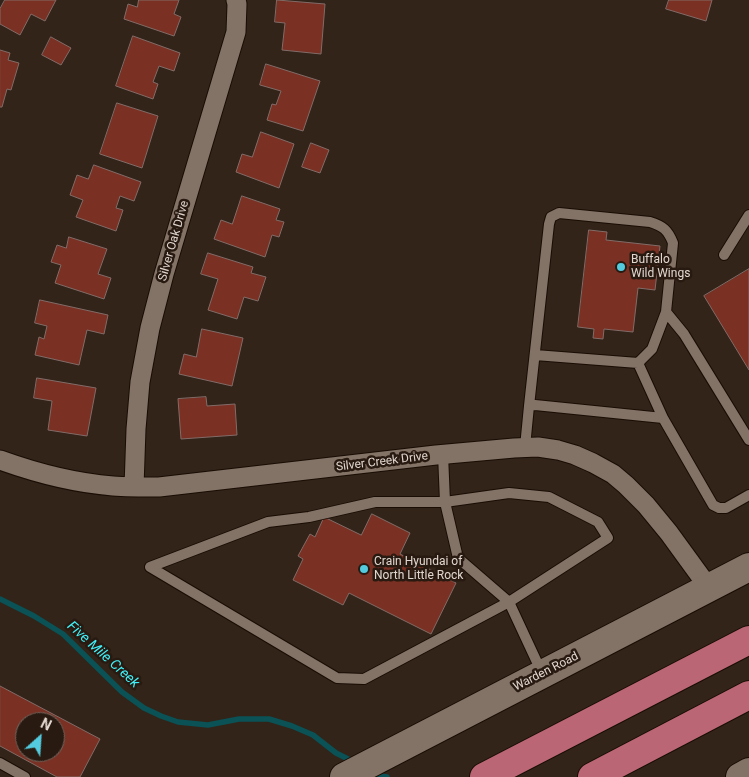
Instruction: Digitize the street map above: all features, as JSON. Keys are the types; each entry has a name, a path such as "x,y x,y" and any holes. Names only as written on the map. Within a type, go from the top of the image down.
{"highway":[{"path":"484,777 749,640"},
{"path":"592,777 749,695"}],"main road":[{"name":"Warden Road","path":"344,777 749,567"},
{"path":"740,777 749,772"}],"street":[{"name":"Silver Oak Drive","path":"134,486 138,401 150,328 164,274 236,32 236,0"},
{"name":"Silver Creek Drive","path":"0,460 78,482 113,486 159,487 443,454 525,447 558,450 576,455 592,463 613,474 626,485 646,505 669,533 709,588"}],"lane":[{"path":"525,447 534,354 551,217 559,213 650,222 660,225 665,229 673,243 666,312 652,349 638,363 534,354"},
{"path":"724,255 749,214"},
{"path":"666,312 684,334 749,440"},
{"path":"638,363 663,418 713,505 719,508 726,508 749,495"},
{"path":"529,406 535,405 663,418"},
{"path":"443,454 444,502 458,558 509,602 542,674"},
{"path":"509,493 548,497 598,522 608,538 509,602 364,679 337,678 150,567 268,522 309,517 375,502 444,502 509,493"},
{"path":"0,763 25,777"}],"building":[{"path":"5,0 56,0 45,21 31,14 20,35 0,24 0,9"},
{"path":"139,0 179,0 174,14 181,17 174,36 124,19 128,4 137,7"},
{"path":"277,0 325,4 321,54 282,50 285,23 275,22"},
{"path":"669,0 712,0 706,21 666,9"},
{"path":"133,36 180,53 174,71 159,66 153,82 158,84 153,99 116,86"},
{"path":"51,37 71,48 61,65 42,55"},
{"path":"0,50 10,53 8,60 19,63 11,90 7,89 2,107 0,107"},
{"path":"266,64 320,81 303,131 267,120 272,104 276,105 281,91 260,85"},
{"path":"117,103 158,116 142,168 100,154"},
{"path":"261,132 294,144 279,188 236,172 242,154 252,157"},
{"path":"311,143 329,150 320,173 302,167"},
{"path":"94,165 141,182 134,201 120,196 116,208 123,210 116,231 76,217 83,200 70,195 77,175 88,179"},
{"path":"242,196 280,209 276,220 284,222 279,237 272,235 265,257 214,239 221,220 232,224"},
{"name":"Buffalo Wild Wings","path":"589,230 607,232 606,240 660,246 655,290 638,288 633,332 604,329 603,339 593,338 594,329 578,327"},
{"path":"69,237 107,249 98,274 111,278 104,299 55,283 61,265 51,262 57,245 66,248"},
{"path":"208,253 253,267 251,273 266,277 258,301 244,297 237,319 208,310 218,279 201,274"},
{"path":"749,269 749,370 704,296"},
{"path":"40,300 108,315 104,334 87,330 79,365 35,355 39,337 44,339 47,326 35,323"},
{"path":"202,329 243,338 232,386 179,374 184,354 196,357"},
{"path":"37,378 96,388 87,436 48,430 52,401 34,398"},
{"path":"206,397 207,406 235,404 237,435 181,439 178,399"},
{"name":"Crain Hyundai of North Little Rock","path":"372,514 410,533 400,554 456,583 431,634 349,593 343,605 293,580 303,559 298,556 310,534 315,537 324,517 361,535"},
{"path":"0,686 49,712 15,712 15,754 0,746"},
{"path":"65,720 100,739 80,777 57,777 29,762 65,762"}],"waterway":[{"name":"Five Mile Creek","path":"0,599 34,616 63,634 122,692 144,708 161,716 178,722 208,725 239,719 269,719 313,735 336,753 354,762"},
{"name":"Five Mile Creek","path":"373,772 387,777"}],"place":[{"name":"Buffalo Wild Wings","path":"621,267"},
{"name":"Crain Hyundai of North Little Rock","path":"364,569"}]}
